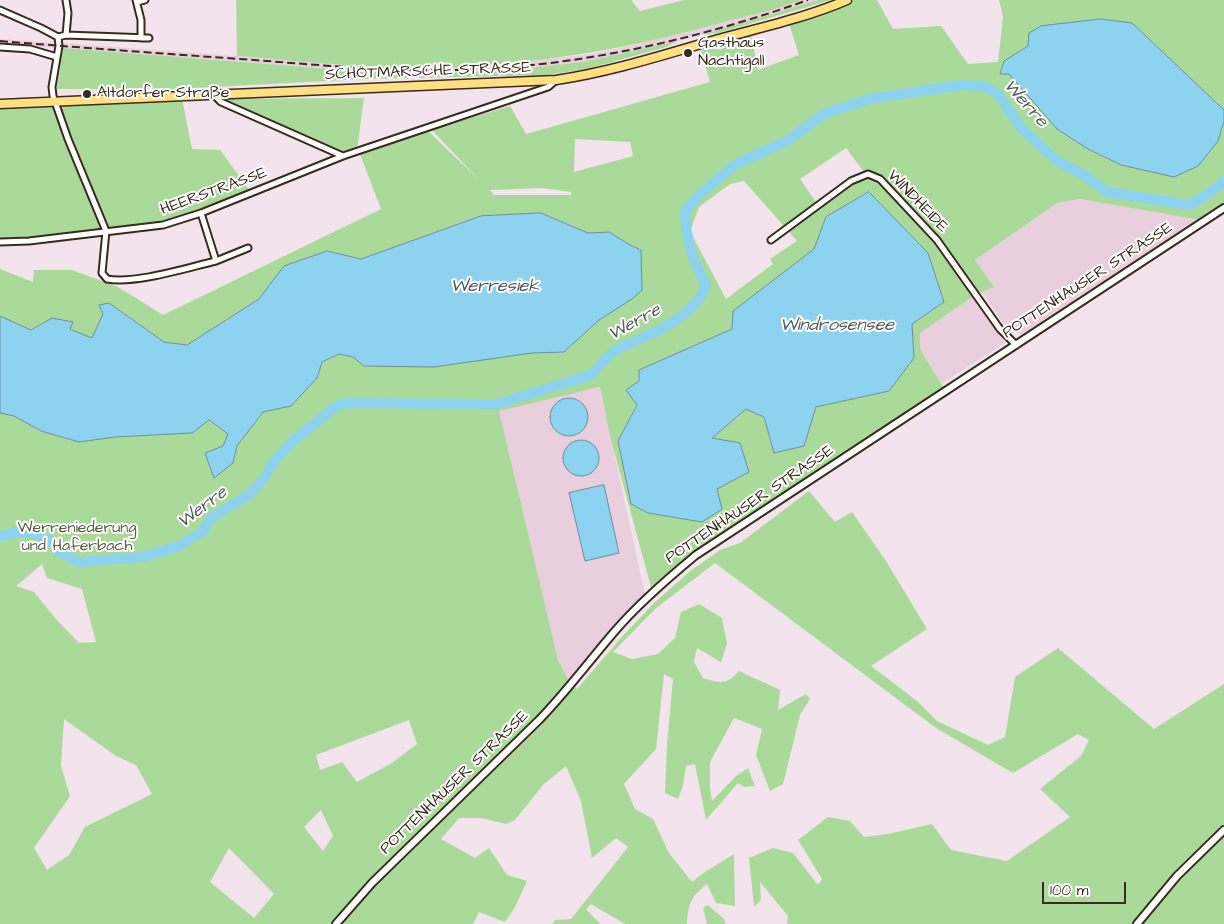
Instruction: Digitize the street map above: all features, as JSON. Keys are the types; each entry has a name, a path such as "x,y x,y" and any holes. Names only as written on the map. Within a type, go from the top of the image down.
{"main road":[{"name":"SCHÖTMARSCHE STRASSE","path":"0,104 556,80 584,76 623,66 803,16 847,0"}],"street":[{"path":"66,0 68,13 66,36"},
{"path":"141,38 141,20 137,1 145,0"},
{"path":"0,10 58,37 149,38"},
{"path":"58,37 60,42 52,88 68,139 106,231 102,273 107,279 116,280 164,274 216,261 248,248"},
{"path":"0,47 30,49 58,57"},
{"name":"HEERSTRASSE","path":"0,242 28,241 163,225 201,213 343,156 548,87 556,80"},
{"path":"214,95 220,102 343,156"},
{"name":"WINDHEIDE","path":"771,240 851,180 868,174 880,179 937,240 1000,329 1016,345"},
{"name":"POTTENHAUSER STRASSE","path":"336,924 372,884 546,712 642,602 696,555 1224,208"},
{"path":"201,213 216,261"},
{"path":"1137,924 1177,876 1224,830"}],"shaded area":[{"path":"801,0 818,0 702,35 622,55 583,62 511,70 432,74 331,69 63,48 63,43 382,67 433,68 510,64 592,54 629,46 701,29"},
{"path":"0,39 57,43 56,48 0,44"},
{"path":"1080,199 1200,220 1021,335 1006,328 982,292 994,287 975,260 1057,203"},
{"path":"972,297 1005,343 941,384 920,349 920,333"},
{"path":"600,388 645,595 570,683 558,660 494,407"}],"green space":[{"path":"236,0 632,0 640,11 684,0 801,0 776,9 622,47 510,63 410,68 237,56"},
{"path":"818,0 831,0 718,33 702,35"},
{"name":"Werreniederung und Haferbach","path":"854,0 877,0 893,29 941,26 968,64 998,62 1003,17 999,0 1224,0 1224,110 1132,23 1028,46 1004,61 1000,74 1009,74 1057,129 1088,149 1121,165 1218,141 1224,121 1224,204 1200,220 1080,199 1057,203 975,260 994,287 977,294 939,237 891,187 888,192 934,242 972,297 920,333 920,349 945,390 716,537 652,591 610,436 600,387 499,411 558,660 570,683 577,689 653,604 689,572 720,550 740,543 809,491 835,522 852,512 886,561 927,629 871,666 917,701 937,721 988,745 1005,737 1015,677 1058,648 1154,729 1224,684 1224,924 787,924 788,916 760,882 761,900 754,907 749,858 773,848 793,853 818,885 822,879 798,840 828,817 850,821 864,837 888,834 932,824 951,850 1007,861 1070,817 1040,789 1081,756 1089,740 1078,734 1013,773 936,728 715,563 655,609 613,652 632,659 658,654 675,638 681,612 699,604 722,618 727,644 721,662 697,648 694,662 703,678 723,682 731,679 739,671 780,690 778,710 806,694 810,699 800,715 783,784 770,791 756,755 762,729 734,718 710,762 712,801 736,776 748,768 755,786 744,787 738,783 706,820 695,764 686,766 683,786 678,799 665,793 673,679 664,674 656,749 624,784 635,809 653,819 669,853 692,882 734,854 735,906 716,903 707,884 691,901 687,924 625,924 591,904 586,909 600,924 552,924 555,920 571,919 628,847 616,838 592,858 581,801 566,766 543,785 515,820 506,824 481,818 459,818 441,839 475,858 489,848 507,875 527,881 515,907 505,922 479,912 473,924 0,924 0,413 14,416 41,431 79,442 208,420 228,434 223,446 233,463 237,446 263,412 291,406 317,378 322,362 339,354 353,357 564,352 599,320 632,299 641,249 630,246 609,232 588,233 541,213 481,216 361,259 327,251 285,266 259,299 187,345 164,342 109,303 92,338 69,329 72,322 52,318 31,330 0,316 0,269 33,282 34,270 72,270 118,287 163,315 381,209 360,154 428,131 479,180 432,130 510,106 526,134 710,82 701,51 751,35 758,70 799,55 789,24","holes":["575,139 630,142 633,156 574,172","846,148 864,172 845,181 816,202 800,179","744,181 797,241 770,259 773,264 726,299 690,231 699,207 730,184","542,188 571,192 571,195 494,195 490,190","869,192 928,253 944,302 912,324 914,358 889,391 816,407 804,446 774,453 764,417 746,409 712,438 717,489 618,441 637,404 639,370 732,329 733,311 814,249 826,217","42,564 47,578 82,589 96,642 79,643 34,592 16,586","64,719 116,756 136,765 152,794 85,827 69,855 47,870 34,848 70,796 61,766","409,720 417,744 392,763 357,782 342,762 320,770 316,755","321,810 333,836 323,851 304,827","229,848 274,894 254,918 210,882"]},
{"path":"679,41 666,47 587,69 547,75 365,79 174,89 57,89 63,48 331,69 432,74 511,70 583,62"},
{"path":"364,98 357,150 342,152 222,99"},
{"path":"182,99 192,149 220,150 250,191 164,222 0,239 0,107"},
{"path":"708,905 724,919 726,924 707,924 703,908"}],"water":[{"path":"1101,19 1132,23 1224,110 1224,121 1218,141 1198,166 1174,177 1121,165 1088,149 1057,129 1009,74 1000,74 1004,61 1028,46 1029,33 1041,26"},
{"name":"Windrosensee","path":"869,192 928,253 944,302 912,324 914,358 889,391 816,407 804,446 774,453 764,417 746,409 712,438 740,443 749,472 717,489 722,509 702,522 648,513 631,504 618,441 637,405 626,390 639,381 639,370 732,329 733,311 814,249 826,217"},
{"name":"Werresiek","path":"541,213 588,233 609,232 641,250 642,290 632,299 599,320 564,352 532,353 434,367 364,366 353,357 339,354 322,362 317,378 291,406 263,412 237,446 233,463 214,478 205,453 223,446 228,434 209,420 192,433 115,437 79,442 41,431 14,416 0,413 0,316 31,330 52,318 73,322 70,329 92,338 103,314 99,305 109,303 164,342 187,345 259,299 284,266 327,251 361,259 481,216"},
{"path":"569,398 576,399 582,404 587,410 587,424 582,430 576,435 569,436 562,435 556,430 551,424 550,417 551,410 556,404 562,399"},
{"path":"581,440 588,441 594,445 598,451 598,465 594,471 588,475 581,476 574,475 568,471 564,465 563,458 564,451 568,445 574,441"},
{"path":"604,485 619,553 585,561 569,493"}],"waterway":[{"name":"Werre","path":"0,536 19,532 33,533 50,540 60,552 78,562 143,557 179,546 202,532 211,518 250,494 265,477 275,460 294,440 338,405 349,403 497,404 591,375 612,352 665,327 686,313 701,297 706,284 690,249 685,211 698,196 736,164 789,140 823,114 869,99 962,85 984,86 998,94 1021,128 1056,160 1085,176 1107,192 1190,205 1218,187 1224,180"}],"railway":[{"path":"0,41 368,68 483,69 566,61 648,46 729,26 808,0"}],"place":[{"name":"Gasthaus Nachtigall","path":"688,53"},
{"name":"Altdorfer Straße","path":"87,94"}]}
